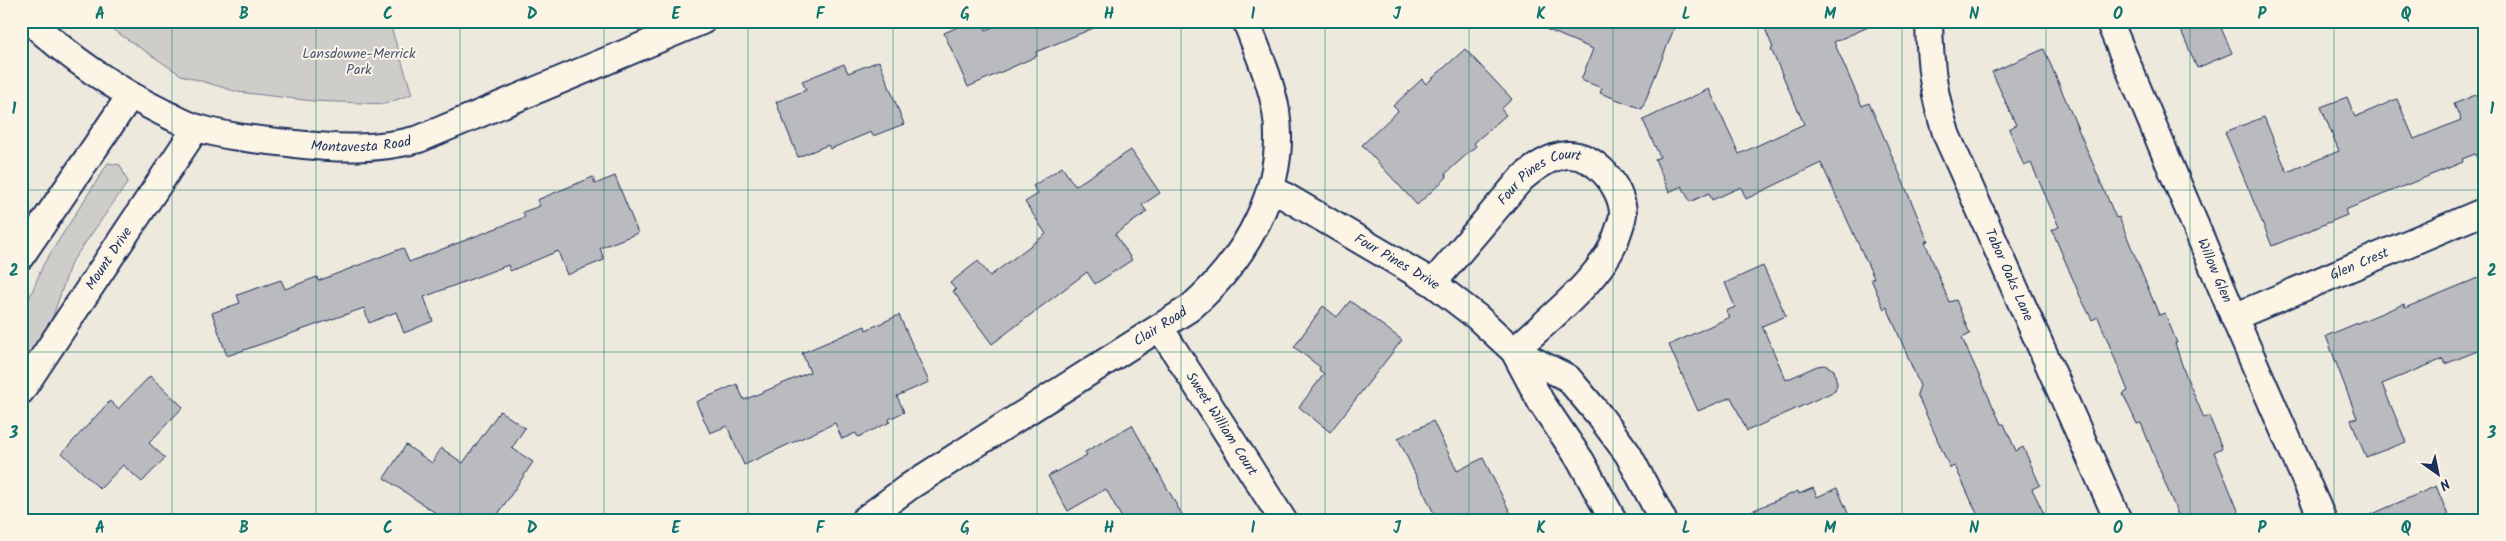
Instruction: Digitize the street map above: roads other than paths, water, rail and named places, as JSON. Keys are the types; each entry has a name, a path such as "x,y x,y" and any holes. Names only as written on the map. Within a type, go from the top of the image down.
{"street":[{"name":"Montavesta Road","path":"30,21 57,47 130,96 196,128 231,136 329,148 395,146 419,139 698,22"},
{"name":"Clair Road","path":"864,520 910,486 1160,328 1211,290 1229,268 1250,237 1271,188 1278,155 1276,112 1271,92 1246,21"},
{"name":"Tabor Oaks Lane","path":"1929,21 1930,70 1936,102 1947,136 2118,520"},
{"name":"Willow Glen","path":"2109,21 2234,317 2323,520"},
{"path":"21,256 130,96"},
{"name":"Mount Drive","path":"21,390 196,128"},
{"name":"Four Pines Court","path":"1433,283 1521,179 1533,169 1566,155 1575,155 1598,165 1614,186 1623,213 1617,237 1597,272 1514,351"},
{"name":"Four Pines Drive","path":"1271,188 1433,283 1476,317 1514,351 1568,378 1599,414 1628,454 1663,520"},
{"name":"Glen Crest","path":"2234,317 2485,211"},
{"name":"Sweet William Court","path":"1160,328 1283,520"},
{"name":"Four Pines Drive","path":"1514,351 1541,402 1582,461 1613,520"}],"park label":[{"name":"Lansdowne-Merrick Park","path":"359,62"}]}
